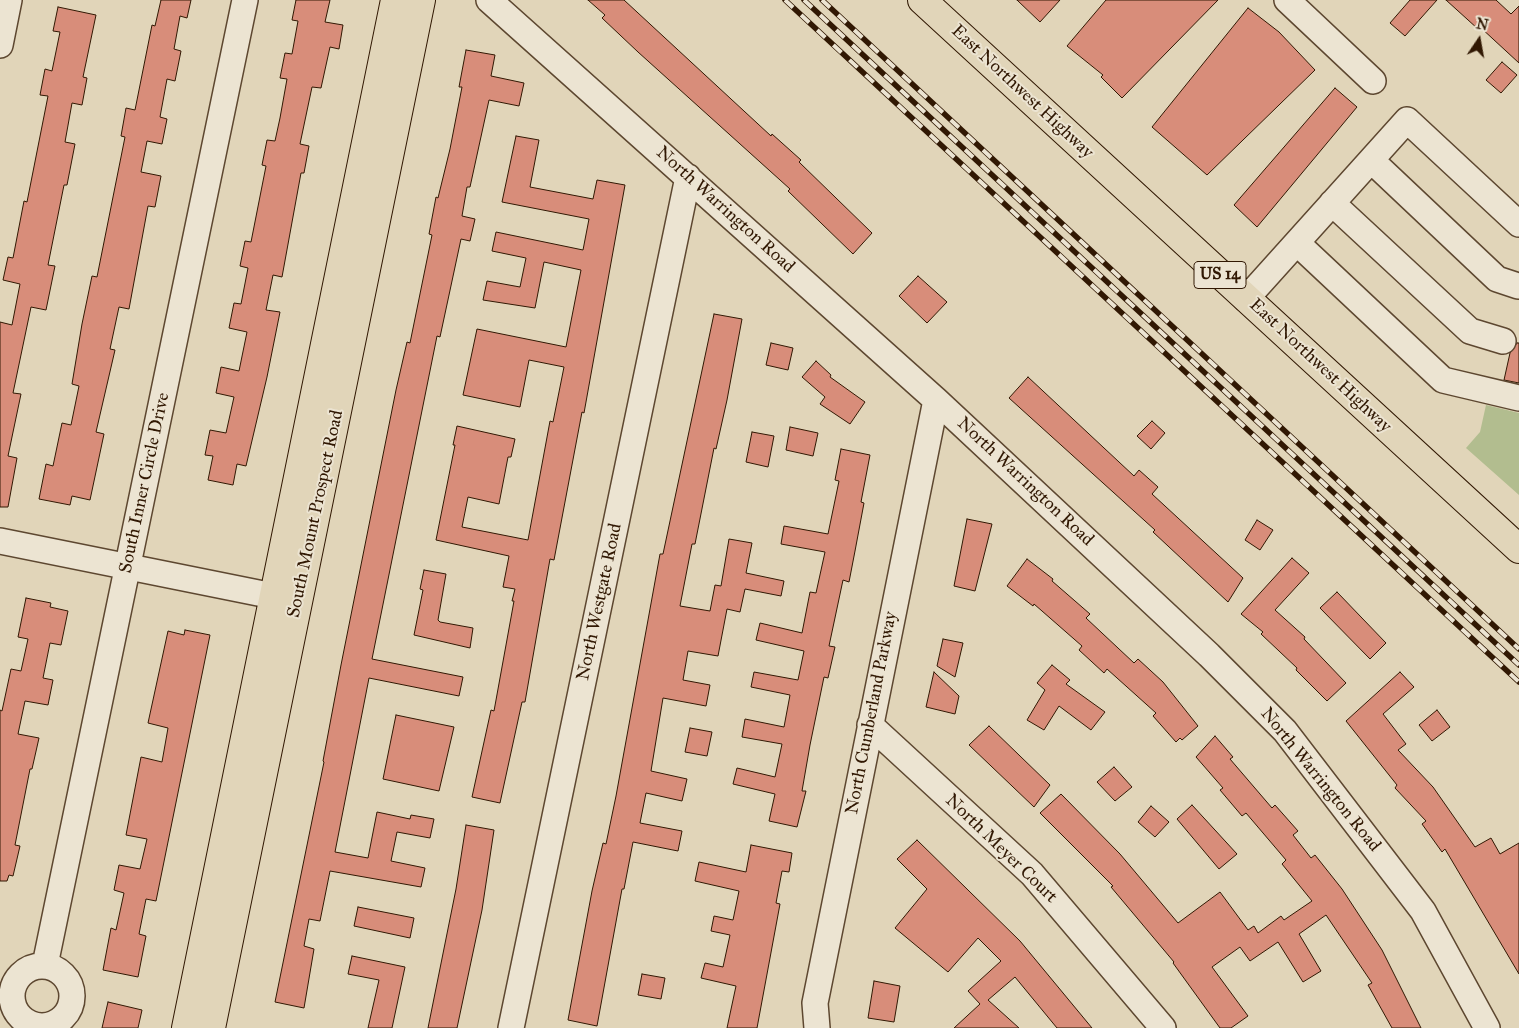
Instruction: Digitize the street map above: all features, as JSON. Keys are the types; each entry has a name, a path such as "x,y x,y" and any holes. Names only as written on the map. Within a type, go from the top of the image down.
{"main road":[{"name":"South Mount Prospect Road","path":"211,1028 286,599 395,0"},
{"name":"South Mount Prospect Road","path":"186,1028 286,599 421,0"},
{"name":"East Northwest Highway","path":"922,0 1519,549"}],"street":[{"path":"0,45 9,0"},
{"name":"South Inner Circle Drive","path":"45,965 245,0"},
{"name":"North Warrington Road","path":"489,0 936,400 1209,654 1285,731 1424,911 1487,1028"},
{"path":"1287,0 1373,80"},
{"path":"1246,299 1407,120 1519,224"},
{"path":"1371,160 1497,279 1518,286"},
{"name":"North Westgate Road","path":"511,1028 688,177"},
{"path":"1332,203 1470,331 1503,341"},
{"path":"1297,243 1443,380 1519,398"},
{"name":"North Cumberland Parkway","path":"818,1028 815,1003 936,400"},
{"path":"0,541 286,599"},
{"name":"North Meyer Court","path":"870,725 1032,874 1163,1028"}],"green space":[{"path":"1486,405 1519,413 1519,495 1466,448 1480,432"}],"building":[{"path":"161,0 191,0 187,18 180,16 174,49 181,51 175,81 167,79 160,117 167,119 162,144 147,141 141,172 161,176 155,207 148,206 129,309 119,307 110,349 115,350 96,432 104,434 90,500 72,496 70,505 39,499 46,464 53,466 62,423 71,425 79,386 72,384 82,324 92,276 97,277 125,137 121,136 126,108 135,110 152,25 155,26"},
{"path":"296,0 330,0 325,22 343,25 339,49 330,47 321,88 312,87 300,144 309,146 304,173 301,173 282,277 273,275 266,310 280,312 246,466 237,464 233,485 208,480 213,456 205,455 210,430 226,433 234,397 216,393 221,367 239,371 247,332 229,328 234,303 241,304 248,268 240,266 245,241 251,242 266,166 262,165 267,140 275,141 280,118 287,79 280,78 285,53 292,54 298,21 292,20"},
{"path":"588,0 624,0 771,136 772,134 801,160 799,162 872,233 853,254 788,191 790,189 638,52 602,18 605,15"},
{"path":"1017,0 1060,0 1040,22"},
{"path":"1106,0 1218,0 1122,98 1101,77 1103,75 1067,46"},
{"path":"1410,0 1437,0 1405,36 1390,23"},
{"path":"1446,0 1496,0 1511,14 1519,6 1519,63 1480,27 1478,29"},
{"path":"58,7 96,15 83,77 87,78 82,105 72,103 65,142 75,144 67,185 64,185 48,265 55,266 46,310 31,307 13,393 21,394 8,456 17,458 8,507 0,507 0,322 12,325 20,284 3,280 8,257 13,258 24,201 27,202 48,96 40,95 45,69 52,71 60,32 53,31"},
{"path":"1248,8 1279,32 1315,70 1207,175 1152,127"},
{"path":"466,50 495,55 491,76 524,83 519,106 489,100 470,187 467,187 462,216 475,219 470,241 461,239 440,337 437,336 372,659 463,677 459,696 369,678 335,852 368,858 377,812 410,819 411,815 434,819 430,838 397,832 391,861 425,868 421,887 330,871 320,921 309,919 304,946 314,949 304,1008 275,1002 324,762 341,665 396,390 407,342 410,343 432,235 429,234 436,197 438,198 450,149 462,87 459,87"},
{"path":"1502,62 1517,75 1501,93 1486,80"},
{"path":"1335,88 1357,107 1257,227 1234,205"},
{"path":"516,136 539,140 530,187 593,199 597,180 625,185 584,413 582,412 554,560 550,559 525,702 522,702 500,803 472,797 491,710 494,711 514,601 512,601 515,589 503,587 509,556 436,540 457,426 515,439 511,457 508,457 499,504 468,497 462,527 528,540 550,421 553,422 564,367 529,360 520,407 463,395 477,329 566,347 581,270 544,262 535,308 483,300 487,281 520,287 526,258 492,251 496,232 583,250 589,219 502,202"},
{"path":"918,276 947,302 927,323 899,296"},
{"path":"714,314 742,319 727,400 716,449 714,448 695,544 692,544 680,606 710,611 715,585 721,586 729,539 752,543 746,573 784,581 781,596 745,589 740,612 727,609 718,656 688,651 683,680 710,685 706,706 663,698 651,771 687,779 682,801 646,793 640,823 682,831 678,851 633,842 624,889 622,889 597,1026 568,1020 592,891 603,843 606,844 616,796 660,554 663,554"},
{"path":"771,343 793,348 788,370 766,365"},
{"path":"1519,343 1519,383 1504,380 1510,353"},
{"path":"816,361 831,375 830,377 865,402 850,424 820,404 825,397 802,377"},
{"path":"1028,377 1134,476 1139,470 1158,487 1152,494 1243,578 1228,602 1153,532 1155,530 1009,398"},
{"path":"1152,421 1165,433 1151,449 1137,436"},
{"path":"790,427 818,433 813,456 786,450"},
{"path":"752,432 774,436 768,467 746,462"},
{"path":"841,449 870,455 861,502 864,503 849,582 843,580 829,646 835,647 828,678 824,677 802,791 806,791 797,827 769,821 775,794 733,784 737,768 775,777 782,744 742,737 745,719 784,727 790,695 751,687 754,672 798,680 804,651 756,640 760,623 802,633 810,592 816,593 825,552 781,544 784,526 828,534 839,481 835,480"},
{"path":"967,519 992,524 975,591 954,586"},
{"path":"1257,520 1273,530 1260,550 1245,540"},
{"path":"1292,558 1309,573 1275,610 1305,637 1304,639 1346,683 1327,701 1296,670 1297,668 1261,634 1263,632 1241,614"},
{"path":"1027,559 1053,579 1052,581 1090,614 1086,618 1134,663 1138,659 1163,682 1198,726 1182,740 1180,738 1176,742 1153,716 1156,713 1107,669 1104,673 1079,650 1082,646 1034,604 1033,606 1007,586"},
{"path":"424,570 446,574 438,620 440,622 473,628 470,648 414,635 423,590 420,589"},
{"path":"1337,592 1386,643 1370,659 1320,608"},
{"path":"26,598 51,603 50,607 68,611 61,645 50,643 43,678 53,680 48,705 25,701 18,734 39,738 32,769 30,769 15,845 20,846 13,876 9,875 7,881 0,881 0,710 2,711 11,669 21,671 28,639 18,637"},
{"path":"185,630 210,635 156,901 146,899 139,934 146,936 138,977 103,970 111,928 116,930 124,893 114,890 119,865 140,869 147,839 126,835 141,757 162,762 168,728 148,723 168,631 184,635"},
{"path":"943,639 963,643 955,677 937,666"},
{"path":"1052,665 1070,680 1066,684 1105,712 1091,730 1059,706 1044,730 1027,720 1045,690 1037,683"},
{"path":"934,672 959,696 955,714 926,707"},
{"path":"1400,672 1414,687 1383,714 1406,744 1398,750 1433,787 1475,847 1491,838 1500,854 1519,843 1519,974 1445,849 1442,852 1422,824 1426,821 1395,788 1397,785 1346,721"},
{"path":"1437,710 1450,727 1432,741 1419,725"},
{"path":"396,715 454,727 439,791 383,779"},
{"path":"989,726 1050,785 1034,807 969,745"},
{"path":"690,728 712,732 707,756 685,752"},
{"path":"1215,736 1233,757 1230,759 1272,808 1275,805 1298,831 1293,835 1311,858 1315,855 1342,889 1382,950 1421,1028 1392,1028 1368,985 1372,983 1326,915 1299,934 1321,971 1303,982 1278,942 1250,961 1240,947 1212,967 1248,1016 1231,1028 1220,1028 1174,962 1111,887 1113,886 1040,813 1061,794 1120,854 1178,923 1220,892 1248,930 1254,926 1258,933 1281,916 1284,920 1312,901 1282,864 1286,860 1246,813 1242,816 1220,790 1223,788 1196,757"},
{"path":"1114,767 1132,787 1115,801 1097,782"},
{"path":"1192,805 1237,854 1219,869 1177,819"},
{"path":"1151,806 1169,822 1155,837 1138,822"},
{"path":"466,825 494,830 482,910 457,1028 428,1028 456,889"},
{"path":"917,840 1020,941 1092,1028 1057,1028 1015,977 988,1000 1019,1028 954,1028 980,1004 968,991 1001,961 978,938 948,972 895,928 927,889 897,859"},
{"path":"751,845 792,853 789,872 782,871 776,903 780,904 757,1028 727,1028 736,986 701,978 705,963 723,967 730,935 711,931 714,916 733,920 739,891 695,881 699,862 746,872"},
{"path":"358,907 414,918 410,938 354,926"},
{"path":"352,956 405,967 392,1028 368,1028 379,980 348,974"},
{"path":"642,974 665,978 661,999 638,995"},
{"path":"874,981 900,986 894,1022 868,1018"},
{"path":"108,1002 142,1010 138,1028 102,1028"}],"railway":[{"path":"785,0 1519,682"},
{"path":"804,0 1519,665"},
{"path":"822,0 1519,649"}]}
